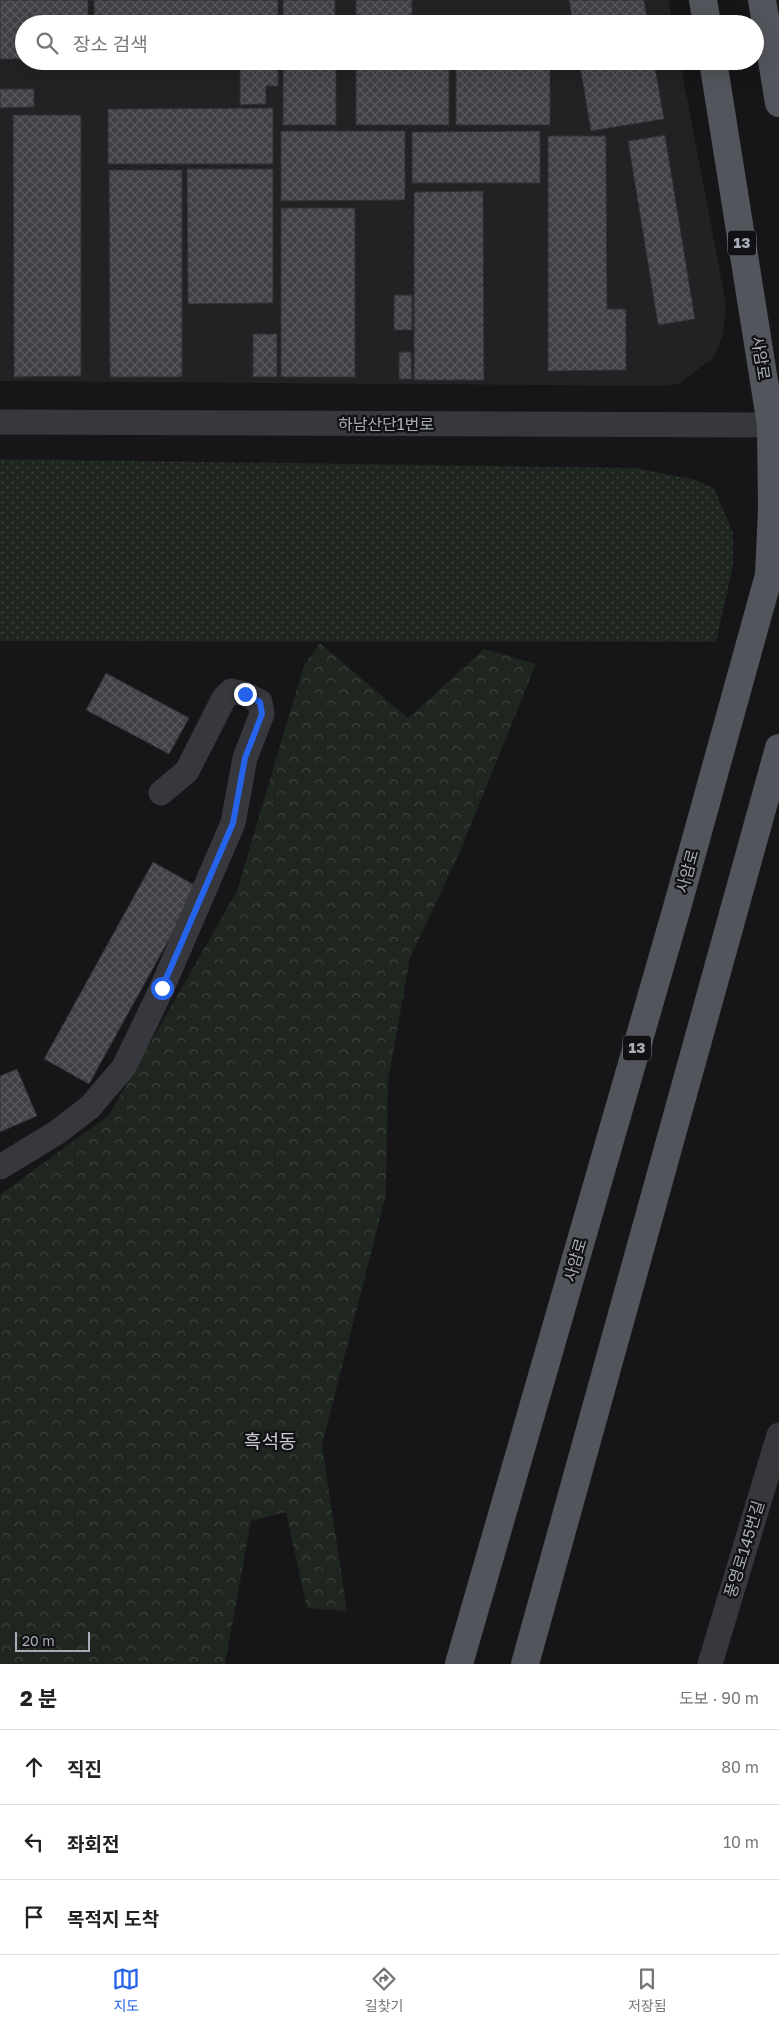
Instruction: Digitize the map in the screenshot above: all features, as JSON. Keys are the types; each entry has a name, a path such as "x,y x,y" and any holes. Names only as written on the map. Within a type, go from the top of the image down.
{"main road":[{"path":"703,0 706,15"},
{"path":"762,0 779,103"},
{"name":"사암로","path":"459,1664 678,904 769,575 775,425 715,70"},
{"path":"525,1664 779,748"}],"street":[{"name":"하남산단1번로","path":"0,422 775,425"},
{"path":"0,1167 56,1133 90,1107 124,1067 162,988 233,823 245,758 262,714 260,702 245,694 231,690 224,698 187,771 161,793"},
{"name":"풍영로145번길","path":"710,1664 779,1435"}],"shaded area":[{"path":"0,0 668,0 671,15 15,15 15,70 682,70 726,304 723,335 714,357 680,383 663,386 0,381"}],"green space":[{"path":"0,459 635,468 696,480 714,488 733,533 733,565 716,642 0,641"},
{"path":"320,643 408,718 484,649 536,664 459,854 410,958 388,1081 386,1194 322,1445 347,1611 307,1608 286,1512 251,1521 225,1664 0,1664 0,1195 109,1115 237,891 304,665"}],"building":[{"path":"0,0 88,0 88,15 15,15 15,59 0,59"},
{"path":"94,0 278,0 278,15 94,15"},
{"path":"283,0 335,0 335,15 283,15"},
{"path":"356,0 412,0 412,15 356,15"},
{"path":"569,0 644,0 646,15 572,15"},
{"path":"240,70 278,70 278,86 266,86 266,104 240,105"},
{"path":"283,70 336,70 336,125 283,125"},
{"path":"356,70 449,70 449,125 356,125"},
{"path":"456,70 550,70 550,125 456,125"},
{"path":"581,70 656,70 664,119 591,131"},
{"path":"0,89 34,89 34,107 0,108"},
{"path":"273,108 273,164 108,164 108,109"},
{"path":"13,115 81,115 81,376 14,377"},
{"path":"281,131 405,131 405,200 281,201"},
{"path":"540,131 540,183 412,183 412,132"},
{"path":"665,135 695,319 658,325 628,141"},
{"path":"548,136 606,136 607,309 626,309 626,370 548,371"},
{"path":"187,169 273,169 273,303 188,304"},
{"path":"109,170 182,170 182,377 110,377"},
{"path":"483,191 484,380 414,380 414,192"},
{"path":"281,208 355,208 355,377 281,377"},
{"path":"394,295 412,295 412,330 394,330"},
{"path":"253,334 277,334 277,377 253,377"},
{"path":"399,352 411,352 412,379 399,379"},
{"path":"106,673 189,718 169,754 86,710"},
{"path":"153,862 198,887 89,1084 44,1059"},
{"path":"17,1069 37,1116 0,1132 0,1076"}],"district":[{"name":"흑석동","path":"270,1441"}],"route":[{"path":"162,988 233,823 245,758 262,714 260,702 245,694"}]}
